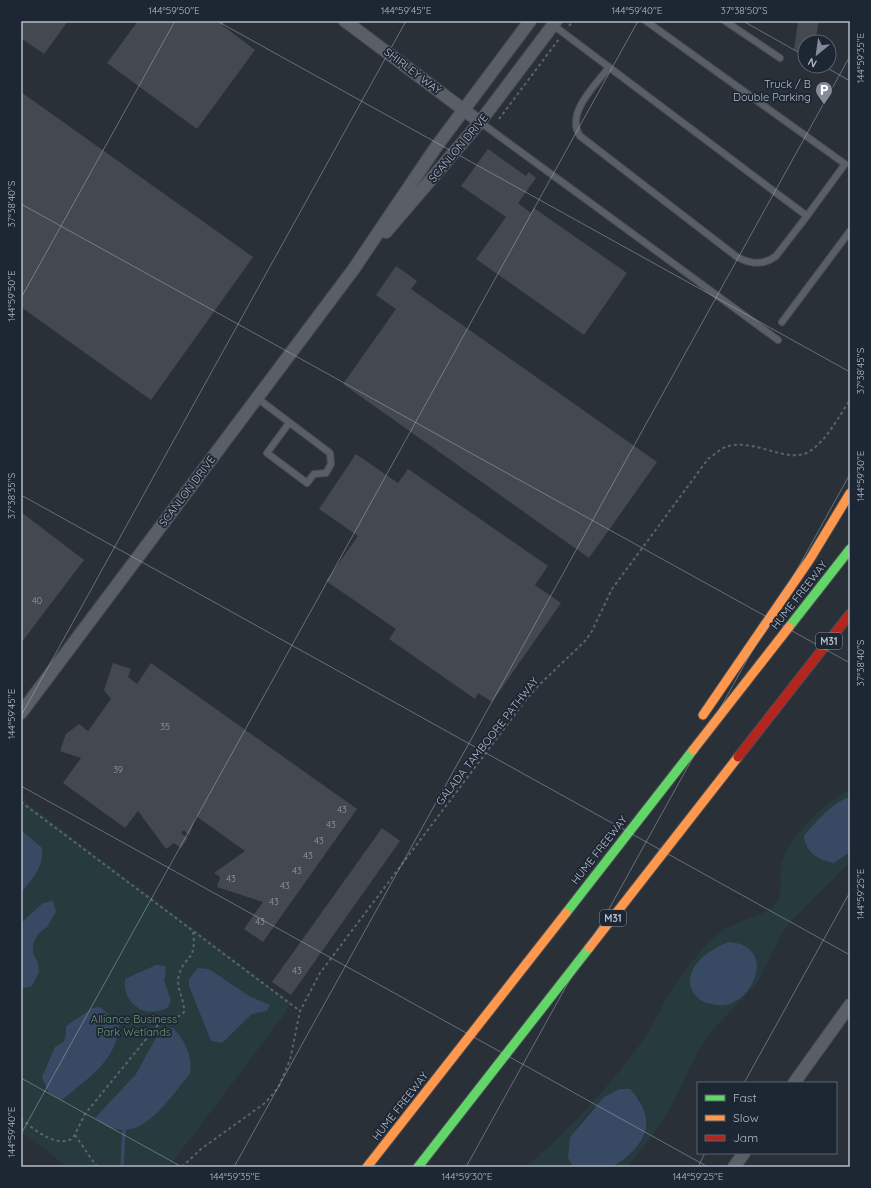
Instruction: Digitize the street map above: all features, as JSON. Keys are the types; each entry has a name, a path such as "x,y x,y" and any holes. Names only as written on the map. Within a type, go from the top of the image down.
{"highway":[{"path":"699,721 810,559 850,493"},
{"name":"HUME FREEWAY","path":"367,1167 850,549"},
{"name":"M31","path":"418,1167 850,614"},
{"path":"808,669 850,627"},
{"path":"609,856 673,760"}],"street":[{"name":"SHIRLEY WAY","path":"345,21 480,122"},
{"name":"SCANLON DRIVE","path":"21,714 353,270 463,109 530,21"},
{"name":"SCANLON DRIVE","path":"353,270 480,122 554,23"},
{"path":"795,1082 850,1005"},
{"path":"734,1167 743,1154"}],"lane":[{"path":"609,67 577,110 575,124 580,136 737,257 754,263 770,261 776,256 847,166 646,21"},
{"path":"725,21 780,58"},
{"path":"554,23 564,34 807,216"},
{"path":"480,122 778,340"},
{"path":"782,322 850,230"},
{"path":"257,398 330,453 331,464 326,473 314,474 307,483 267,453 289,423"}],"path":[{"path":"499,119 573,21"},
{"name":"GALADA TAMBOORE PATHWAY","path":"182,1167 201,1149 265,1103 278,1088 290,1060 300,1011 320,973 520,708 538,686 584,642 591,633 612,589 708,460 723,448 732,446 745,445 795,455 810,452 826,435 850,400"},
{"path":"21,802 300,1011"},
{"path":"21,1120 56,1141 70,1140 75,1136 85,1114 156,1027 163,1021 180,1016 184,1012 178,978 183,967 194,953 195,945 193,932"},
{"path":"75,1136 97,1167"}],"green space":[{"path":"850,790 850,797 844,799 817,821 834,863 850,852 850,862 785,928 758,982 712,1031 697,1053 669,1111 649,1140 628,1165 626,1167 609,1167 630,1153 641,1141 647,1126 646,1112 640,1099 604,1097 576,1129 572,1138 569,1147 569,1157 573,1167 527,1167 573,1123 602,1092 628,1060 645,1038 676,983 690,963 706,945 727,928 762,914 775,904 781,890 781,866 790,845 808,822 819,811 830,802"},
{"name":"Alliance Business Park Wetlands","path":"21,799 291,1002 283,1016 169,1167 68,1167 21,1132"}],"water":[{"path":"850,797 850,852 834,863 818,858 807,847 804,836 831,808 837,803"},
{"path":"21,830 42,848 42,855 37,872 21,893"},
{"path":"53,901 56,912 47,927 38,934 33,944 33,953 38,963 39,972 32,986 21,989 21,923 43,903"},
{"path":"729,942 744,946 753,953 757,962 756,973 752,984 745,994 736,1001 726,1005 706,1003 699,999 693,992 690,984 694,968 699,961 713,949"},
{"path":"156,965 165,966 166,972 164,981 171,1000 168,1008 162,1010 151,1012 141,1010 132,1003 128,997 125,988 125,979"},
{"path":"198,968 209,969 249,996 270,1005 267,1011 252,1014 222,1043 211,1041 189,986 189,979"},
{"path":"100,1007 119,1024 117,1037 113,1048 100,1068 62,1100 48,1092 42,1077 55,1047 64,1042 66,1026 93,1008"},
{"path":"167,1028 173,1028 181,1038 189,1056 191,1068 190,1074 171,1098 149,1120 137,1127 124,1130 110,1127 95,1118 136,1074 158,1034"},
{"path":"620,1089 630,1089 645,1112 646,1127 640,1143 625,1158 610,1167 573,1167 568,1158 570,1137 604,1097"}],"building":[{"path":"21,21 68,21 44,54 21,38"},
{"path":"138,21 225,21 222,25 255,50 197,129 107,63"},
{"path":"798,21 819,21 817,34 797,34 797,51 794,50"},
{"path":"21,92 253,257 151,400 21,307"},
{"path":"488,149 526,176 529,172 536,178 518,203 531,213 534,208 627,273 584,335 476,259 506,217 461,186"},
{"path":"396,266 417,281 411,289 657,462 589,558 343,384 396,309 376,295"},
{"path":"356,454 398,483 408,469 548,566 535,585 561,603 492,702 478,693 475,699 389,639 396,629 326,581 358,536 319,509"},
{"path":"21,512 84,560 21,643"},
{"path":"113,663 131,669 128,677 137,684 151,663 357,809 263,942 244,929 263,902 217,887 220,877 214,873 245,851 196,816 189,836 184,830 181,833 188,838 181,848 174,843 166,849 138,811 125,828 63,783 81,758 60,751 66,734 79,724 88,731 111,699 104,690"},
{"path":"382,828 400,841 291,995 272,982"}],"waterway":[{"path":"122,1167 124,1130"}],"traffic: fast":[{"path":"789,627 850,549"},
{"path":"566,913 693,750"},
{"path":"418,1167 589,948"}],"traffic: slow":[{"path":"703,715 810,559 850,493"},
{"path":"693,750 789,627"},
{"path":"589,948 738,757"},
{"path":"367,1167 566,913"}],"traffic: jam":[{"path":"738,757 850,614"}],"place":[{"name":"Truck / B Double Parking","path":"824,105"}]}
